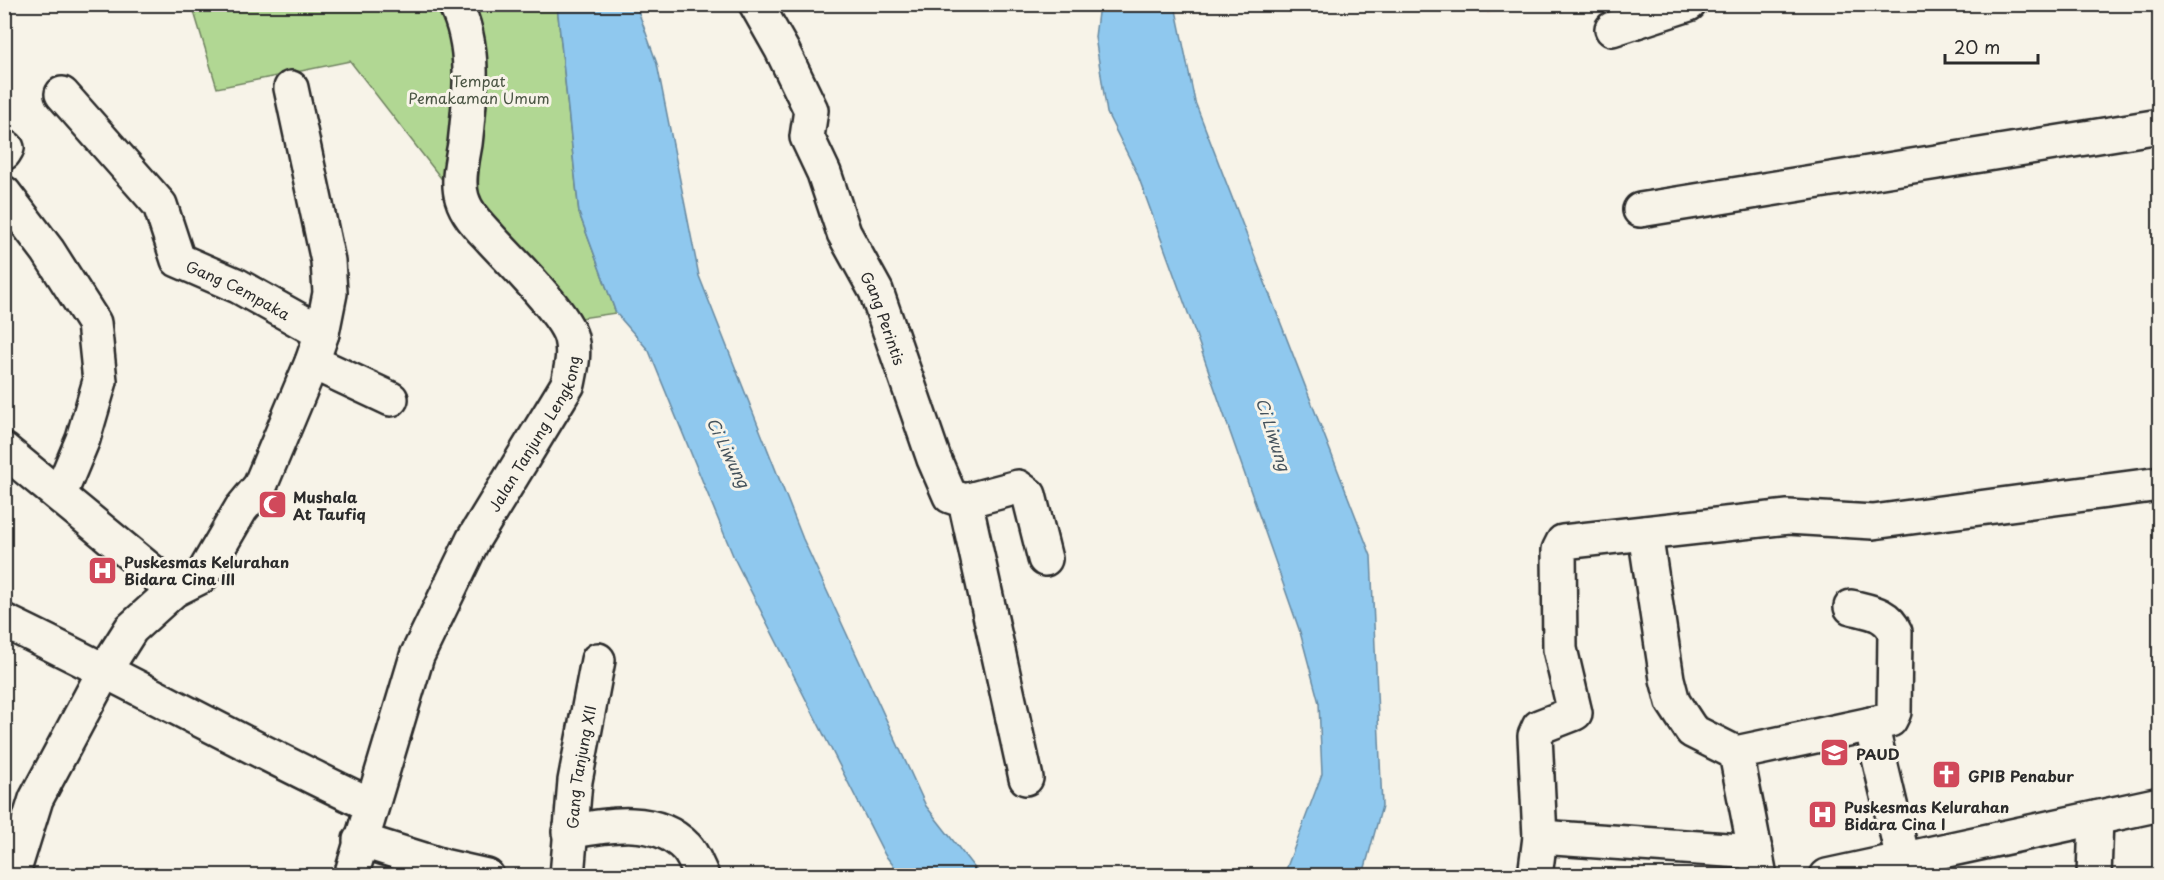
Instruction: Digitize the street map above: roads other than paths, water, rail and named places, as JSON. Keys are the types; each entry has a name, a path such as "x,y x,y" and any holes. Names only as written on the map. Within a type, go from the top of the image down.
{"street":[{"name":"Jalan Tanjung Lengkong","path":"351,876 417,656 473,540 568,384 573,357 571,337 547,300 472,218 462,198 460,177 469,107 469,60 463,20 455,4"},
{"name":"Gang Perintis","path":"756,4 782,50 811,110 807,137 824,173 844,233 876,291 934,459 950,496 965,501"},
{"path":"1612,29 1689,4"},
{"path":"12,876 36,799 105,670 131,629 174,590 202,576 241,509 260,486 317,347 330,293 328,261 291,87"},
{"name":"Gang Cempaka","path":"62,94 160,205 178,260 238,286 317,347 390,399"},
{"path":"1640,210 2160,126"},
{"path":"4,193 48,251 94,323 100,381 83,439 60,494"},
{"path":"4,450 174,590"},
{"path":"1535,876 1540,837 1535,736 1539,728 1575,713 1560,649 1560,546 1563,542 1788,517 1873,522 2160,484"},
{"path":"1026,778 965,501 1018,487 1024,489 1029,495 1045,559"},
{"path":"1645,532 1667,679 1673,702 1692,730 1736,753 1890,720 1894,712 1894,632 1890,621 1879,614 1851,607"},
{"path":"4,621 105,670 288,766 371,805"},
{"name":"Gang Tanjung XII","path":"567,876 575,781 598,660"},
{"path":"1871,724 1903,860"},
{"path":"1540,837 1758,864 1736,753"},
{"path":"1827,876 2160,804"},
{"path":"2094,876 2096,818"},
{"path":"569,832 601,826 638,825 664,830 688,849 702,876"},
{"path":"360,840 443,866 488,876"}],"water":[{"name":"Ci Liwung","path":"557,5 636,5 657,64 699,276 803,539 926,806 980,875 901,875 885,855 734,558 649,351 616,313 579,213"},
{"name":"Ci Liwung","path":"1099,5 1175,5 1195,102 1371,556 1382,806 1363,875 1284,875 1322,774 1319,703 1300,632 1195,332 1137,173 1107,113 1095,37"}],"place":[{"name":"Mushala At Taufiq","path":"272,505"},
{"name":"Puskesmas Kelurahan Bidara Cina III","path":"103,570"},
{"name":"PAUD","path":"1835,753"},
{"name":"GPIB Penabur","path":"1947,775"},
{"name":"Puskesmas Kelurahan Bidara Cina I","path":"1823,815"}],"park label":[{"name":"Tempat Pemakaman Umum","path":"479,88"}]}
